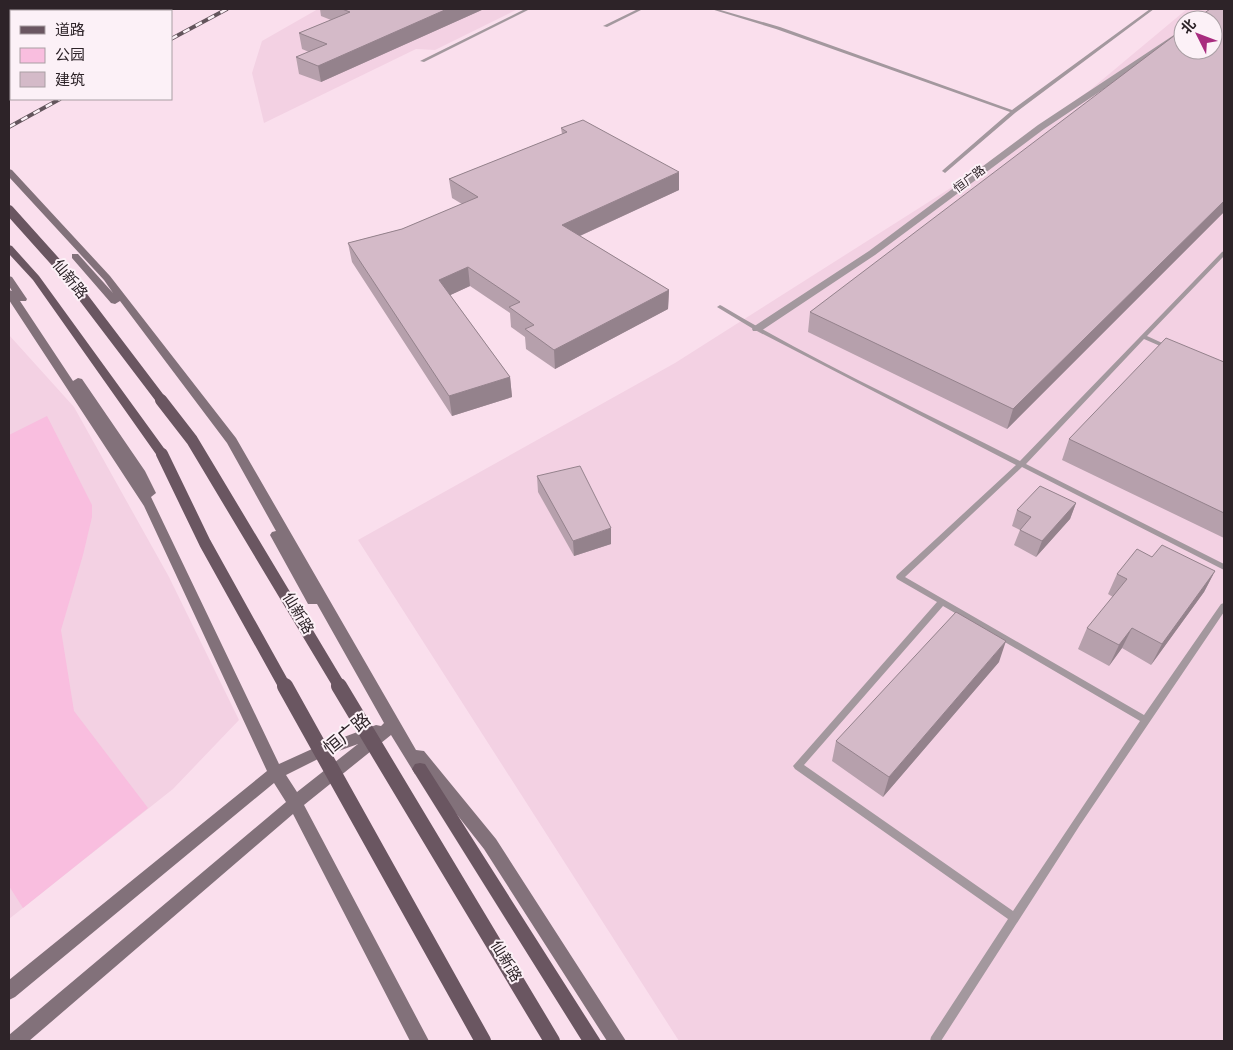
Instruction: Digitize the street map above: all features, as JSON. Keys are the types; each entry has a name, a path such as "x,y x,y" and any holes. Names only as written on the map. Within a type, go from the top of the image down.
{"main road":[{"name":"仙新路","path":"9,172 107,278 232,441 392,725 438,777 490,844 617,1041"},
{"name":"仙新路","path":"9,181 156,349 221,434 300,578 592,1041"},
{"name":"仙新路","path":"9,210 61,268 192,440 552,1041"},
{"name":"仙新路","path":"9,248 36,278 162,454 214,560 483,1041"},
{"path":"9,279 141,474 276,773"},
{"path":"9,293 150,505 276,773 296,803 420,1041"},
{"name":"恒广路","path":"9,991 276,773 317,753 392,725"},
{"name":"恒广路","path":"14,1041 296,803 392,725"}],"street":[{"name":"恒广路","path":"757,329 872,253 1041,127 1173,40"}],"lane":[{"path":"422,61 528,9"},
{"path":"605,26 641,9"},
{"path":"712,9 778,28 1013,112"},
{"path":"945,171 1013,112 1152,9"},
{"path":"1145,720 900,577 1021,464 1224,253"},
{"path":"720,307 757,329 1224,567"},
{"path":"1144,338 1179,352"},
{"path":"942,602 798,766 1013,917"},
{"path":"934,1041 1013,917 1224,606"}],"shaded area":[{"path":"9,9 171,9 10,10 9,96"},
{"path":"318,9 518,9 435,50 416,49 264,123 252,73 262,41"},
{"path":"1224,9 1224,1041 679,1041 358,540 675,363 968,177 1090,90 1173,21 1173,60 1223,60 1223,10 1186,10"},
{"path":"9,335 74,407 169,577 239,720 173,789 9,919"}],"green space":[{"path":"47,416 92,505 92,517 83,555 61,630 74,711 148,808 23,908 9,886 9,435"}],"building":[{"path":"342,9 447,9 318,66 296,57 327,44 299,33 350,12"},
{"path":"1224,9 1224,201 1013,409 810,312 1173,37 1173,60 1223,60 1223,10 1209,10"},
{"path":"583,120 679,172 562,225 669,290 554,350 525,329 534,325 509,307 520,302 468,267 439,280 510,377 449,396 348,243 402,229 478,197 449,179 567,132 561,128"},
{"path":"1166,338 1224,362 1224,513 1069,439"},
{"path":"580,466 611,528 573,541 537,476"},
{"path":"1040,486 1076,503 1042,541 1020,530 1031,517 1017,510"},
{"path":"1162,545 1215,571 1162,644 1132,628 1119,645 1087,628 1127,579 1117,574 1137,549 1152,557"},
{"path":"956,612 1006,641 889,777 836,741"}],"railway":[{"path":"172,38 227,9"},
{"path":"9,127 58,100"}]}
